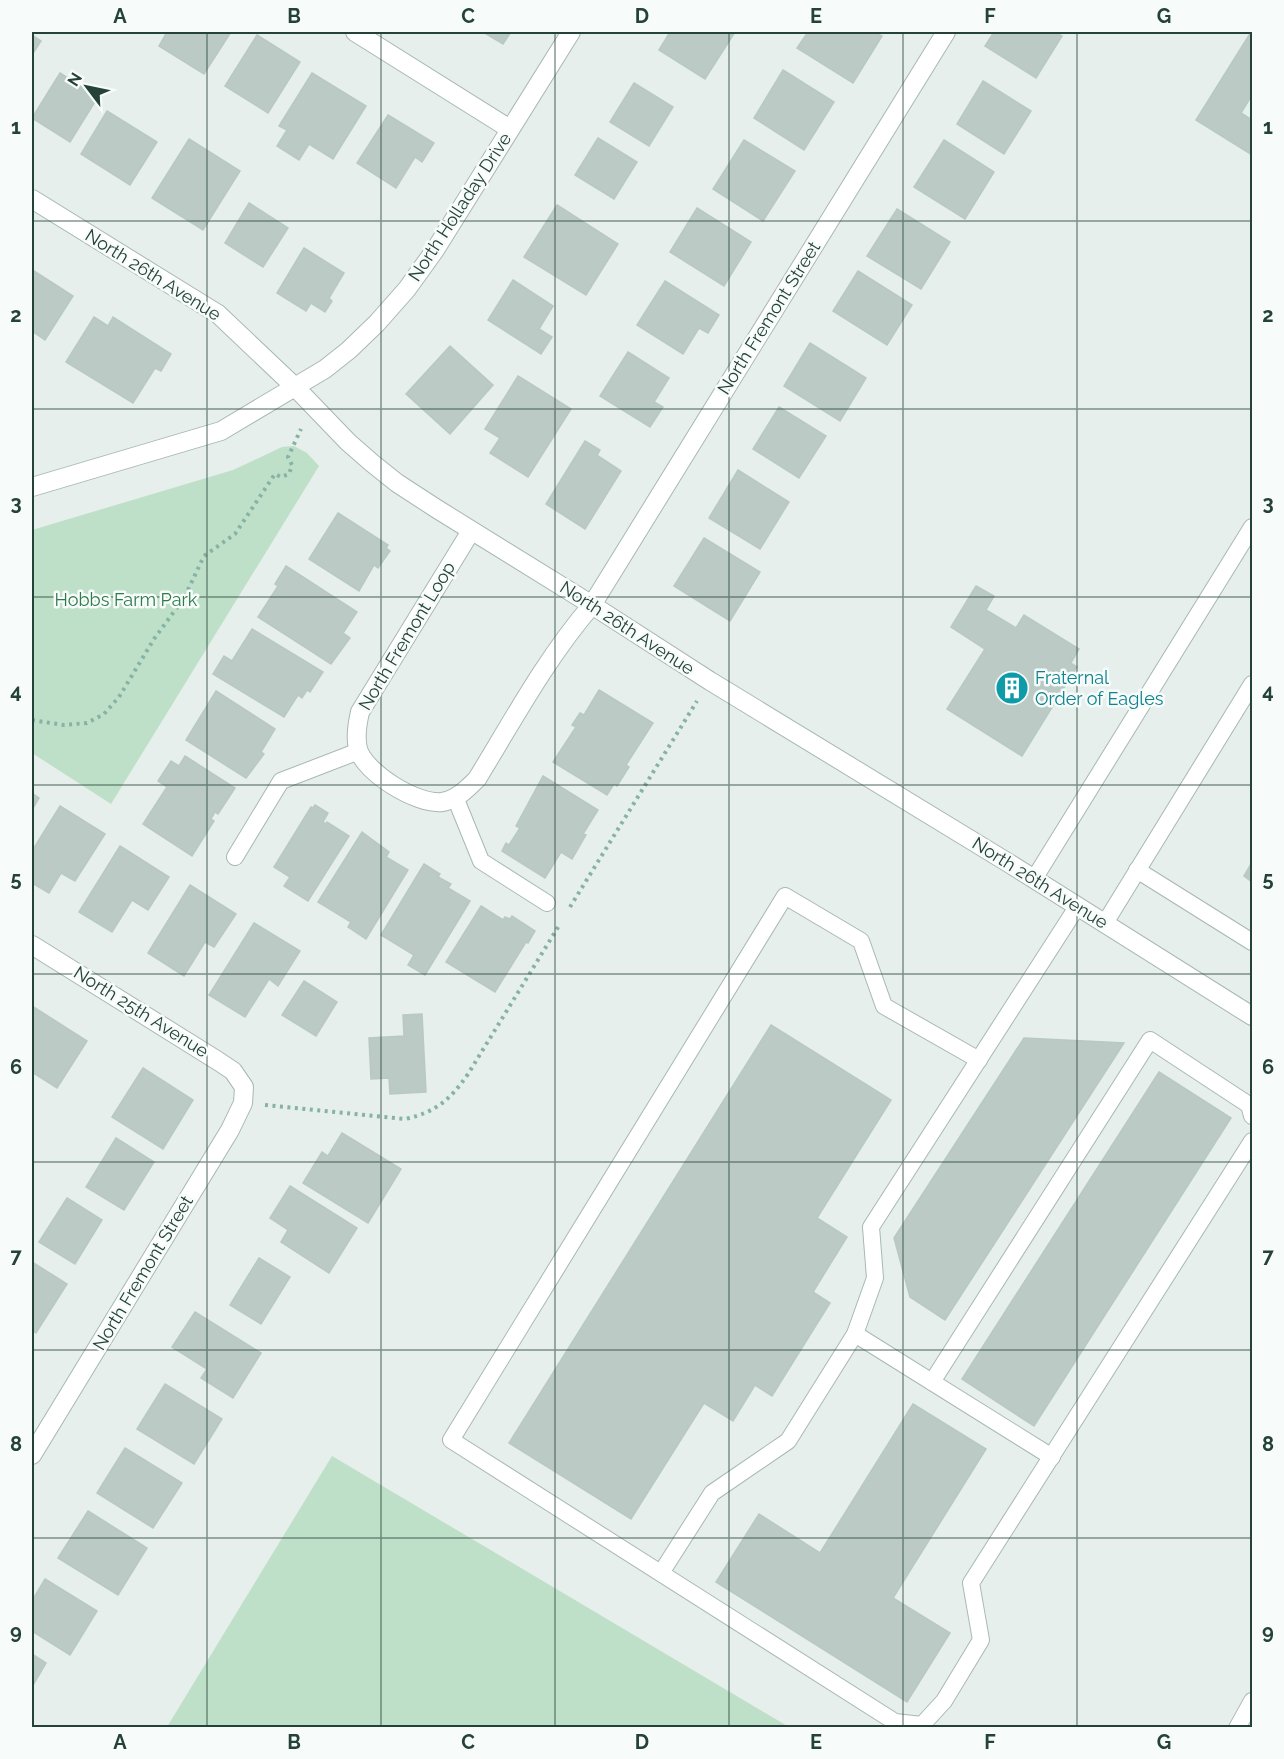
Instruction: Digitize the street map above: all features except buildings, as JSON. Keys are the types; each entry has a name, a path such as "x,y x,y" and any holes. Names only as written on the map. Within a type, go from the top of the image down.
{"street":[{"path":"355,32 510,129"},
{"name":"North Holladay Drive","path":"32,487 221,431 325,369 349,350 407,289 435,250 571,32"},
{"name":"North Fremont Street","path":"592,605 946,32"},
{"name":"North 26th Avenue","path":"32,199 218,314 295,387 348,442 397,483 718,686 1034,879 1252,1016"},
{"name":"North Fremont Loop","path":"359,751 356,726 360,712 471,531"},
{"path":"359,751 373,770 389,783 411,795 426,801 442,802 455,797 477,779 566,638 592,605"},
{"name":"North 25th Avenue","path":"32,945 233,1071 244,1095"},
{"name":"North Fremont Street","path":"32,1455 224,1140 244,1095"}],"lane":[{"path":"1034,879 1252,526"},
{"path":"1105,923 1252,684"},
{"path":"235,857 281,781 359,751"},
{"path":"455,797 481,861 547,903"},
{"path":"1137,870 1252,942"},
{"path":"979,1060 884,1006 861,941 785,896 451,1440 895,1722 922,1725 944,1701 981,1640 971,1583 1252,1141"},
{"path":"661,1573 712,1493 788,1441 855,1334 875,1278 871,1227 1077,907"},
{"path":"932,1382 1150,1040 1249,1105 1252,1116"},
{"path":"855,1334 1052,1457"},
{"path":"1237,1728 1252,1701"}],"path":[{"path":"32,720 63,725 87,723 104,714 119,697 154,639 184,598 204,556 235,534 276,474 281,477 289,474 292,465 288,458 296,445 299,431 322,415"},
{"path":"244,1095 405,1119 438,1108 456,1091 468,1074 697,701"}],"green space":[{"name":"Hobbs Farm Park","path":"294,446 307,453 319,466 111,804 32,753 32,530 233,470 282,447"},
{"path":"332,1456 789,1727 167,1727"}],"place":[{"name":"Fraternal Order of Eagles","path":"1012,688"}]}
